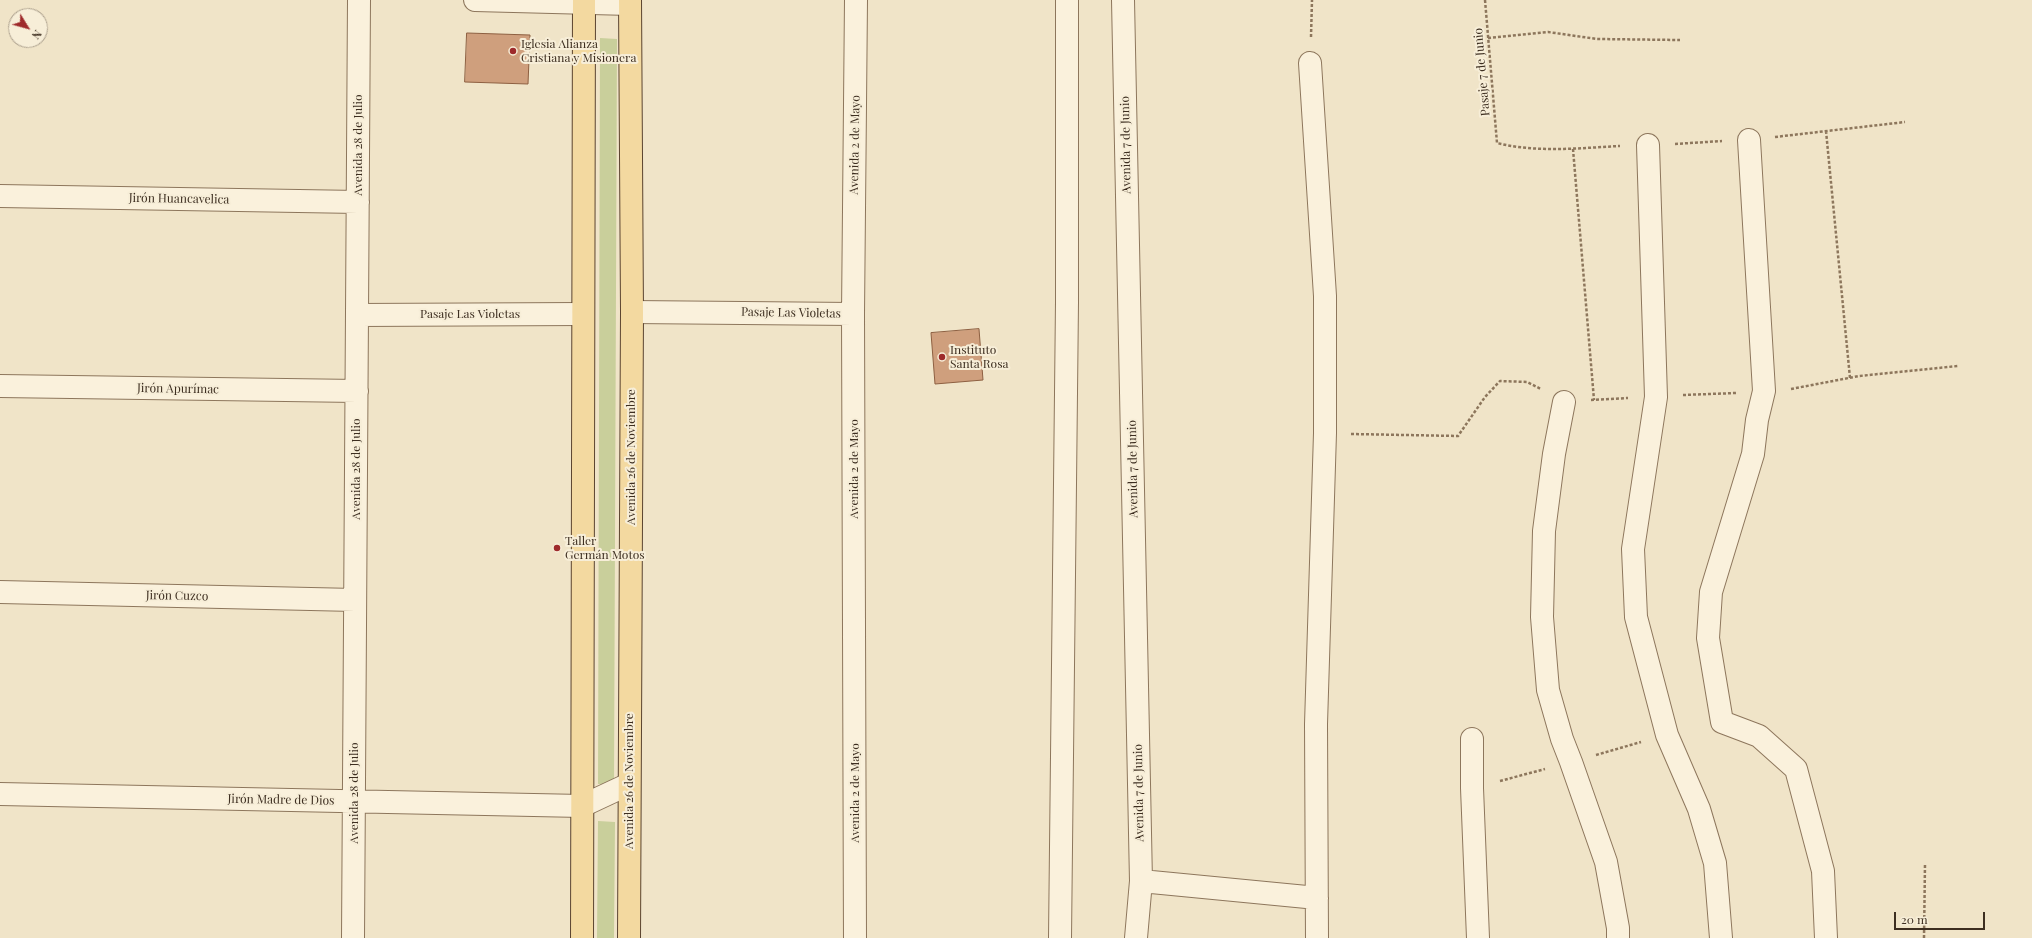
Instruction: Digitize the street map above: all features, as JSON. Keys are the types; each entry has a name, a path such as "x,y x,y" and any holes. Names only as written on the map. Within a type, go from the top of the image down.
{"main road":[{"path":"582,938 582,314 584,1"},
{"name":"Avenida 26 de Noviembre","path":"629,938 632,312 630,2"}],"street":[{"name":"Avenida 28 de Julio","path":"353,938 359,0"},
{"path":"475,0 630,2"},
{"name":"Avenida 2 de Mayo","path":"855,938 853,314 856,0"},
{"path":"1060,938 1067,302 1067,0"},
{"name":"Avenida 7 de Junio","path":"1123,0 1141,881 1136,938"},
{"path":"1310,63 1325,296 1325,433 1316,724 1317,938"},
{"path":"1749,140 1764,391 1757,420 1753,454 1711,592 1708,638 1722,722 1759,736 1796,769 1823,871 1826,938"},
{"path":"1648,145 1656,397 1632,549 1636,617 1667,735 1699,809 1715,863 1721,938"},
{"name":"Jirón Huancavelica","path":"0,196 358,202"},
{"name":"Pasaje Las Violetas","path":"632,312 853,314"},
{"name":"Pasaje Las Violetas","path":"357,315 582,314"},
{"name":"Jirón Apurímac","path":"0,386 356,391"},
{"path":"1564,402 1554,454 1544,531 1542,617 1548,690 1562,739 1606,862 1618,928 1618,938"},
{"name":"Jirón Cuzco","path":"0,592 355,600"},
{"path":"1472,739 1472,788 1478,938"},
{"name":"Jirón Madre de Dios","path":"0,794 582,806 629,784"},
{"path":"1141,881 1316,898"}],"path":[{"path":"1310,63 1312,0"},
{"name":"Pasaje 7 de Junio","path":"1485,0 1497,143 1525,148 1572,149"},
{"path":"1488,38 1548,32 1597,39 1680,40"},
{"path":"1594,400 1572,149 1749,140 1905,122"},
{"path":"1826,131 1850,378"},
{"path":"1764,391 1801,388 1850,378 1958,366"},
{"path":"1924,938 1925,864"}],"green space":[{"path":"600,38 617,39 614,784 598,784"},
{"path":"598,821 615,822 614,938 597,938"}],"building":[{"path":"467,33 530,35 528,84 465,82"},
{"path":"979,329 983,380 935,384 931,333"}],"place":[{"name":"Iglesia Alianza Cristiana y Misionera","path":"513,51"},
{"name":"Instituto Santa Rosa","path":"942,357"},
{"name":"Taller Germán Motos","path":"557,548"}]}
